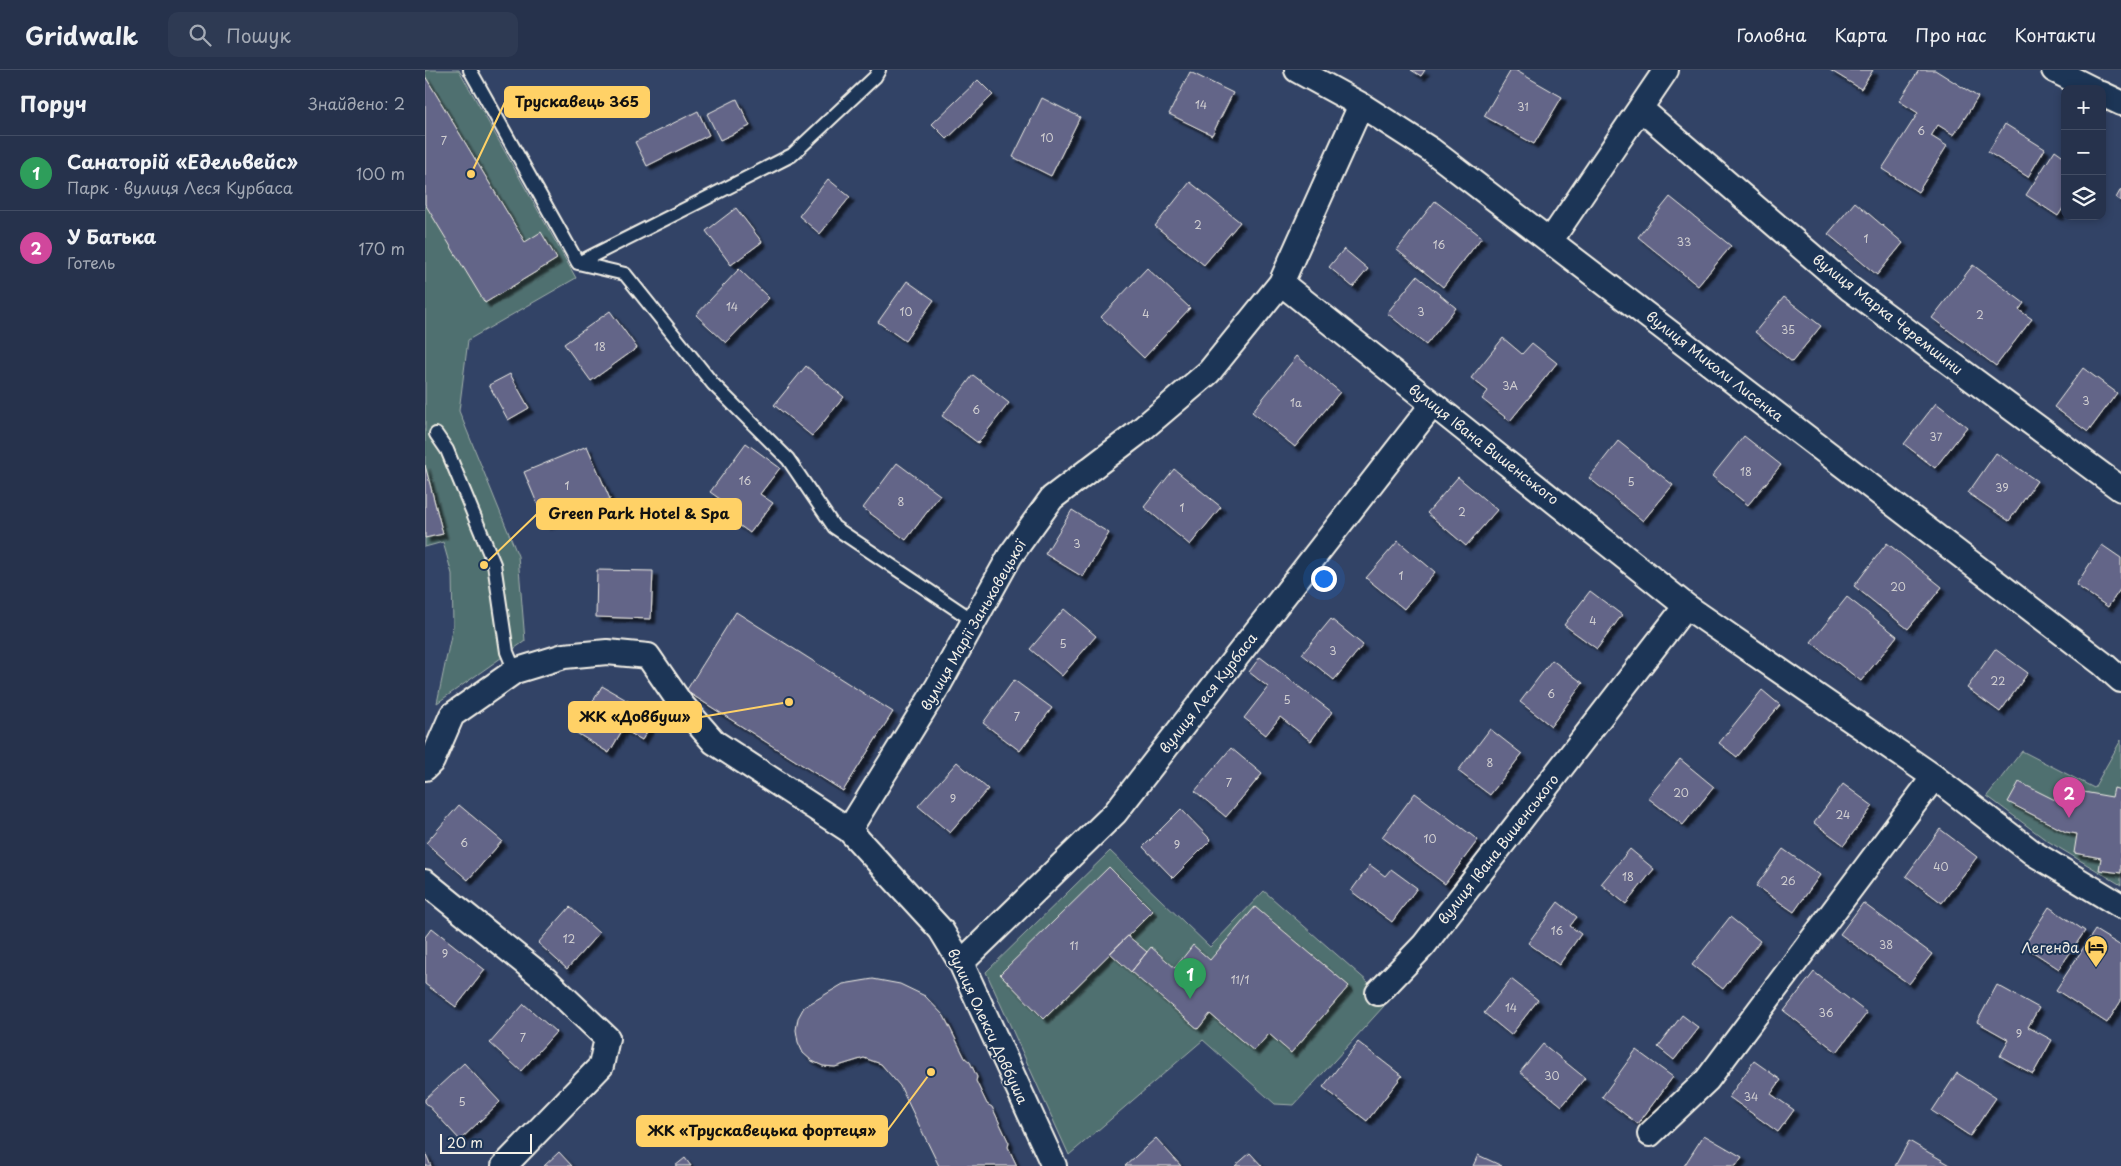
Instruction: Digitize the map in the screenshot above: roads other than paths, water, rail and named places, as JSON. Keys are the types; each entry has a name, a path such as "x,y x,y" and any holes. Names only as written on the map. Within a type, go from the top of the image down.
{"street":[{"path":"1551,240 1666,70"},
{"path":"2054,70 2083,85"},
{"name":"вулиця Миколи Лисенка","path":"1309,73 1431,150 1551,240 2103,664 2121,680"},
{"path":"2106,96 2121,103"},
{"name":"вулиця Марії Заньковецької","path":"849,830 939,686 1010,556 1052,498 1135,435 1209,372 1281,283 1361,105"},
{"name":"вулиця Марка Черемшини","path":"1641,109 1849,288 2121,489"},
{"name":"вулиця Івана Вишенського","path":"1281,283 1686,606 1934,777 2033,853 2121,906"},
{"name":"вулиця Леся Курбаса","path":"961,963 1115,813 1433,404"},
{"name":"вулиця Івана Вишенського","path":"1378,993 1424,945 1686,606"},
{"name":"вулиця Олекси Довбуша","path":"425,768 432,762 452,715 515,671 564,656 607,652 647,656 681,704 713,742 849,830 941,930 961,963 1054,1166"},
{"path":"1650,1134 1707,1080 1934,777"},
{"path":"425,882 545,979 607,1038 601,1066 504,1166"}],"lane":[{"path":"470,70 578,263 625,274 713,384 788,459 835,527 975,621"},
{"path":"578,263 791,155 875,77 879,70"},
{"path":"436,434 447,450 494,564 507,652 515,671"}],"place":[{"name":"Трускавець 365","path":"471,174"},
{"name":"Green Park Hotel & Spa","path":"484,565"},
{"name":"ЖК «Довбуш»","path":"789,702"},
{"name":"У Батька","path":"2069,818"},
{"name":"Легенда","path":"2096,968"},
{"name":"Санаторій «Едельвейс»","path":"1190,999"},
{"name":"ЖК «Трускавецька фортеця»","path":"931,1072"}]}
